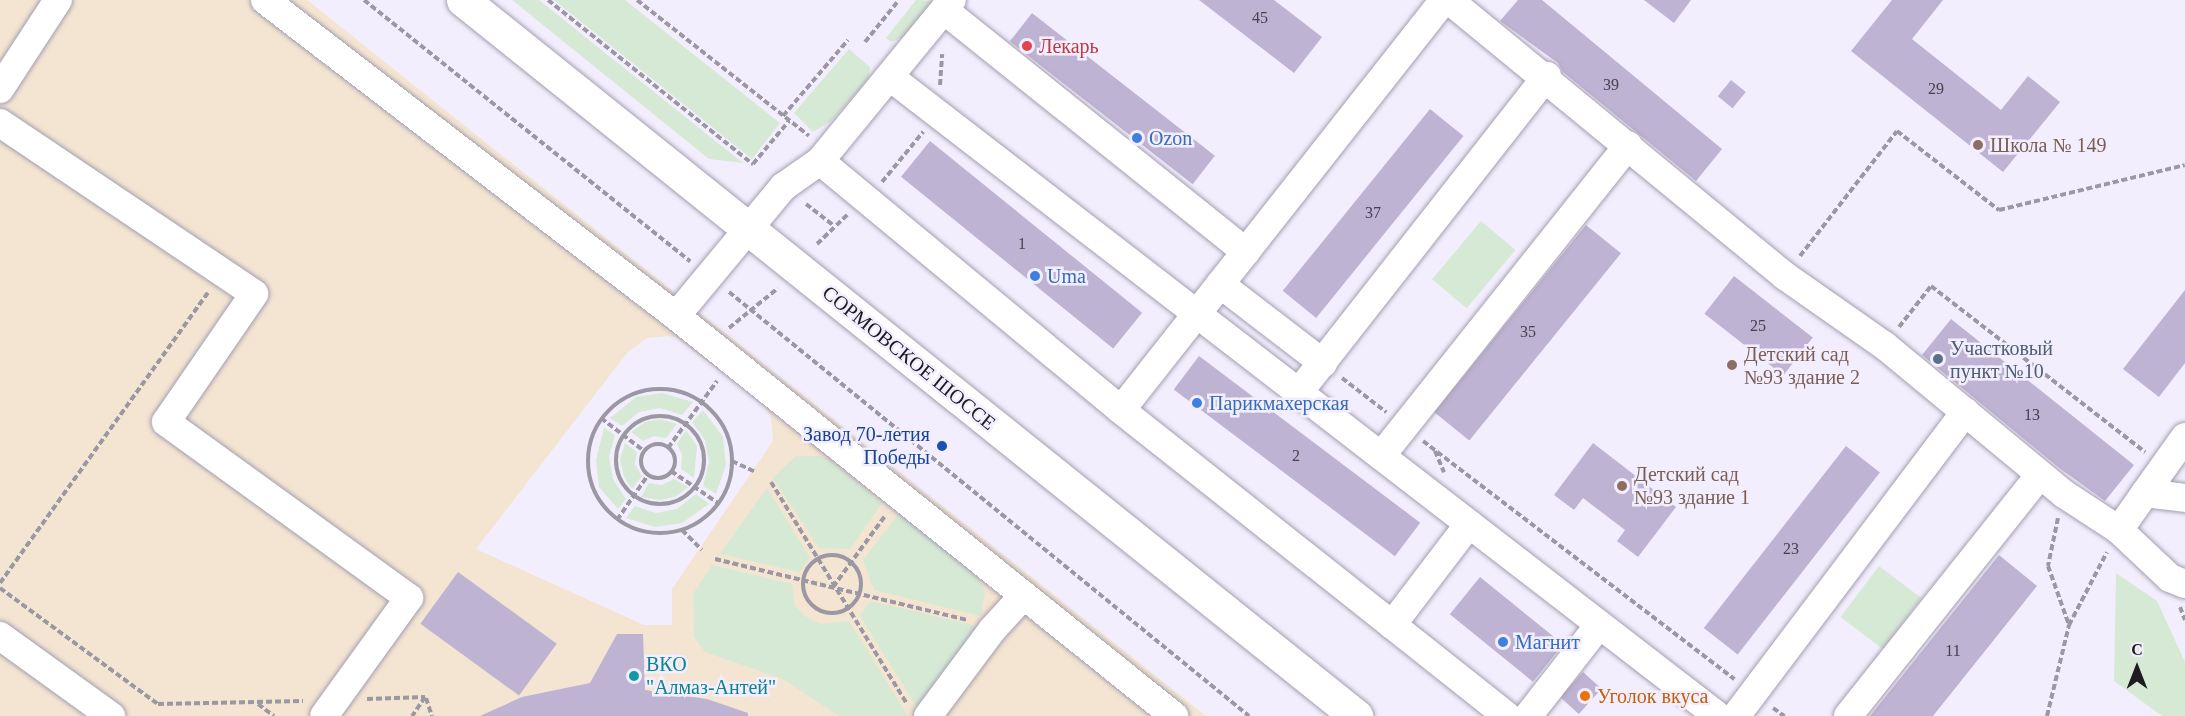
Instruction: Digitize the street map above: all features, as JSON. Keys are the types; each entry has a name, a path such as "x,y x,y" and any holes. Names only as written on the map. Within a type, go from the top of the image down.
{"main road":[{"name":"СОРМОВСКОЕ ШОССЕ","path":"463,0 1356,716"}],"street":[{"path":"0,89 58,0"},
{"path":"265,0 676,316 1174,716"},
{"path":"1122,410 1444,0"},
{"path":"1449,0 1547,76 1785,276 1885,346 2040,475 2064,494 2119,530 2170,578 2185,584"},
{"path":"676,316 707,275 783,187 824,156 948,5 1246,252"},
{"path":"1299,392 1547,76"},
{"path":"890,77 1718,716"},
{"path":"0,123 254,294 166,422 409,598 329,708"},
{"path":"1381,456 1628,145"},
{"path":"824,156 868,200 1122,410 1507,716"},
{"path":"1220,285 1323,363"},
{"path":"1736,716 1965,412"},
{"path":"2119,530 2162,465 2185,437"},
{"path":"1848,716 2040,475"},
{"path":"2145,493 2185,498"},
{"path":"1392,625 1469,524"},
{"path":"921,715 1024,595"},
{"path":"1528,716 1599,625"},
{"path":"4,649 111,716"}],"path":[{"path":"364,0 750,309 1249,716"},
{"path":"548,0 753,164 789,121"},
{"path":"637,0 789,121 824,156"},
{"path":"865,42 899,0"},
{"path":"817,244 833,225 868,200 939,114 948,5"},
{"path":"783,116 848,40"},
{"path":"1785,276 1897,131 1999,210 2185,165"},
{"path":"806,204 833,225"},
{"path":"0,583 222,273"},
{"path":"1885,346 1930,286 2162,465"},
{"path":"722,335 750,309 778,288"},
{"path":"1323,363 1784,716"},
{"path":"668,448 718,378 711,373"},
{"path":"659,388 681,392 701,402 718,417 729,438 732,460 729,483 718,503 702,519 682,530 649,532 617,520 601,503 591,483 587,460 591,438 601,417 617,402 637,392 659,388"},
{"path":"659,416 685,424 699,440 705,460 696,488 673,503 659,505 633,496 617,475 617,447 623,435 645,418 659,416"},
{"path":"601,417 644,451"},
{"path":"653,445 668,448 675,461 671,471 663,477 648,475 642,466 644,451 653,445"},
{"path":"732,460 756,472"},
{"path":"671,471 718,503"},
{"path":"617,520 648,475"},
{"path":"771,482 833,587 921,715"},
{"path":"2064,494 2048,566 2070,625"},
{"path":"833,587 900,496"},
{"path":"682,530 702,550"},
{"path":"2047,716 2070,625 2119,530"},
{"path":"834,555 851,562 861,576 861,594 848,609 829,614 812,606 803,589 803,579 817,559 834,555"},
{"path":"715,559 971,620"},
{"path":"0,588 158,704 257,703 329,708 425,697"},
{"path":"412,716 425,697"},
{"path":"425,697 432,716"},
{"path":"257,703 274,716"}],"shaded area":[{"path":"0,0 307,0 1206,716 0,716","holes":["669,336 677,338 762,403 771,417 773,441 672,589 672,625 644,625 476,549 627,353 647,338"]}],"green space":[{"path":"512,0 539,0 743,163 709,159"},
{"path":"554,0 625,0 780,123 752,159"},
{"path":"916,0 934,1 906,36 891,42 886,38"},
{"path":"849,49 870,67 869,79 831,121 813,132 794,113"},
{"path":"1481,221 1515,250 1467,308 1432,279"},
{"path":"662,393 693,402 682,415 660,408 639,412 622,426 610,418 636,397"},
{"path":"703,410 723,437 726,465 716,494 703,486 709,462 705,440 692,422"},
{"path":"660,419 677,424 666,438 654,436 643,441 631,432 645,422"},
{"path":"604,428 615,435 609,457 613,479 626,499 618,509 599,487 596,460"},
{"path":"686,430 697,446 694,478 681,469 682,454 677,444"},
{"path":"625,443 637,452 635,464 642,476 632,489 624,477 620,460"},
{"path":"796,456 820,456 831,460 882,503 850,549 819,548 773,478"},
{"path":"674,479 688,487 675,497 660,500 641,497 649,483 662,485"},
{"path":"767,488 810,558 799,572 720,554"},
{"path":"696,494 709,504 682,523 655,527 626,518 635,506 656,513 677,509"},
{"path":"900,512 977,576 985,592 981,616 874,590 863,560"},
{"path":"712,565 792,584 795,606 805,616 820,624 849,621 908,716 839,716 783,679 705,652 694,637 693,594"},
{"path":"1879,566 1921,598 1883,649 1840,617"},
{"path":"2116,573 2157,601 2185,662 2185,716 2162,716 2114,681"},
{"path":"870,601 977,626 918,709 860,616"}],"building":[{"path":"1199,0 1274,0 1322,37 1294,73"},
{"path":"1518,0 1542,0 1722,149 1696,181 1563,72 1558,63 1500,21"},
{"path":"1644,0 1691,0 1674,23"},
{"path":"1892,0 1943,0 1912,39 2001,110 2028,76 2060,102 2003,172 1851,51"},
{"path":"1032,13 1215,156 1193,184 1010,41"},
{"path":"1731,80 1746,92 1733,108 1718,96"},
{"path":"1430,109 1463,136 1316,318 1283,291"},
{"path":"930,141 1142,313 1113,349 901,177"},
{"path":"1586,225 1621,253 1469,441 1434,412"},
{"path":"1734,276 1813,338 1783,375 1704,314"},
{"path":"2185,290 2185,363 2159,397 2123,369"},
{"path":"1951,319 2134,465 2105,501 2058,467 1922,355"},
{"path":"1199,356 1420,523 1395,556 1174,390"},
{"path":"1593,443 1676,507 1638,557 1617,541 1625,530 1583,498 1574,510 1554,495"},
{"path":"1846,446 1880,472 1738,655 1704,628"},
{"path":"1999,555 2037,586 1933,716 1870,716"},
{"path":"458,572 557,644 519,695 420,624"},
{"path":"1480,577 1563,644 1533,682 1450,614"},
{"name":"ВКО \"Алмаз-Антей\"","path":"617,634 643,634 645,690 707,699 748,713 748,716 480,716 522,697 590,683"},
{"name":"Уголок вкуса","path":"1583,672 1602,689 1579,714 1560,697"}],"place":[{"name":"Лекарь","path":"1027,46"},
{"name":"Ozon","path":"1137,138"},
{"name":"Школа № 149","path":"1978,145"},
{"name":"Uma","path":"1035,276"},
{"name":"Участковый пункт №10","path":"1938,359"},
{"name":"Детский сад №93 здание 2","path":"1732,365"},
{"name":"Парикмахерская","path":"1197,403"},
{"name":"Завод 70-летия Победы","path":"942,446"},
{"name":"Детский сад №93 здание 1","path":"1622,486"},
{"name":"Магнит","path":"1503,642"},
{"name":"ВКО \"Алмаз-Антей\"","path":"634,676"},
{"name":"Уголок вкуса","path":"1585,696"}]}
